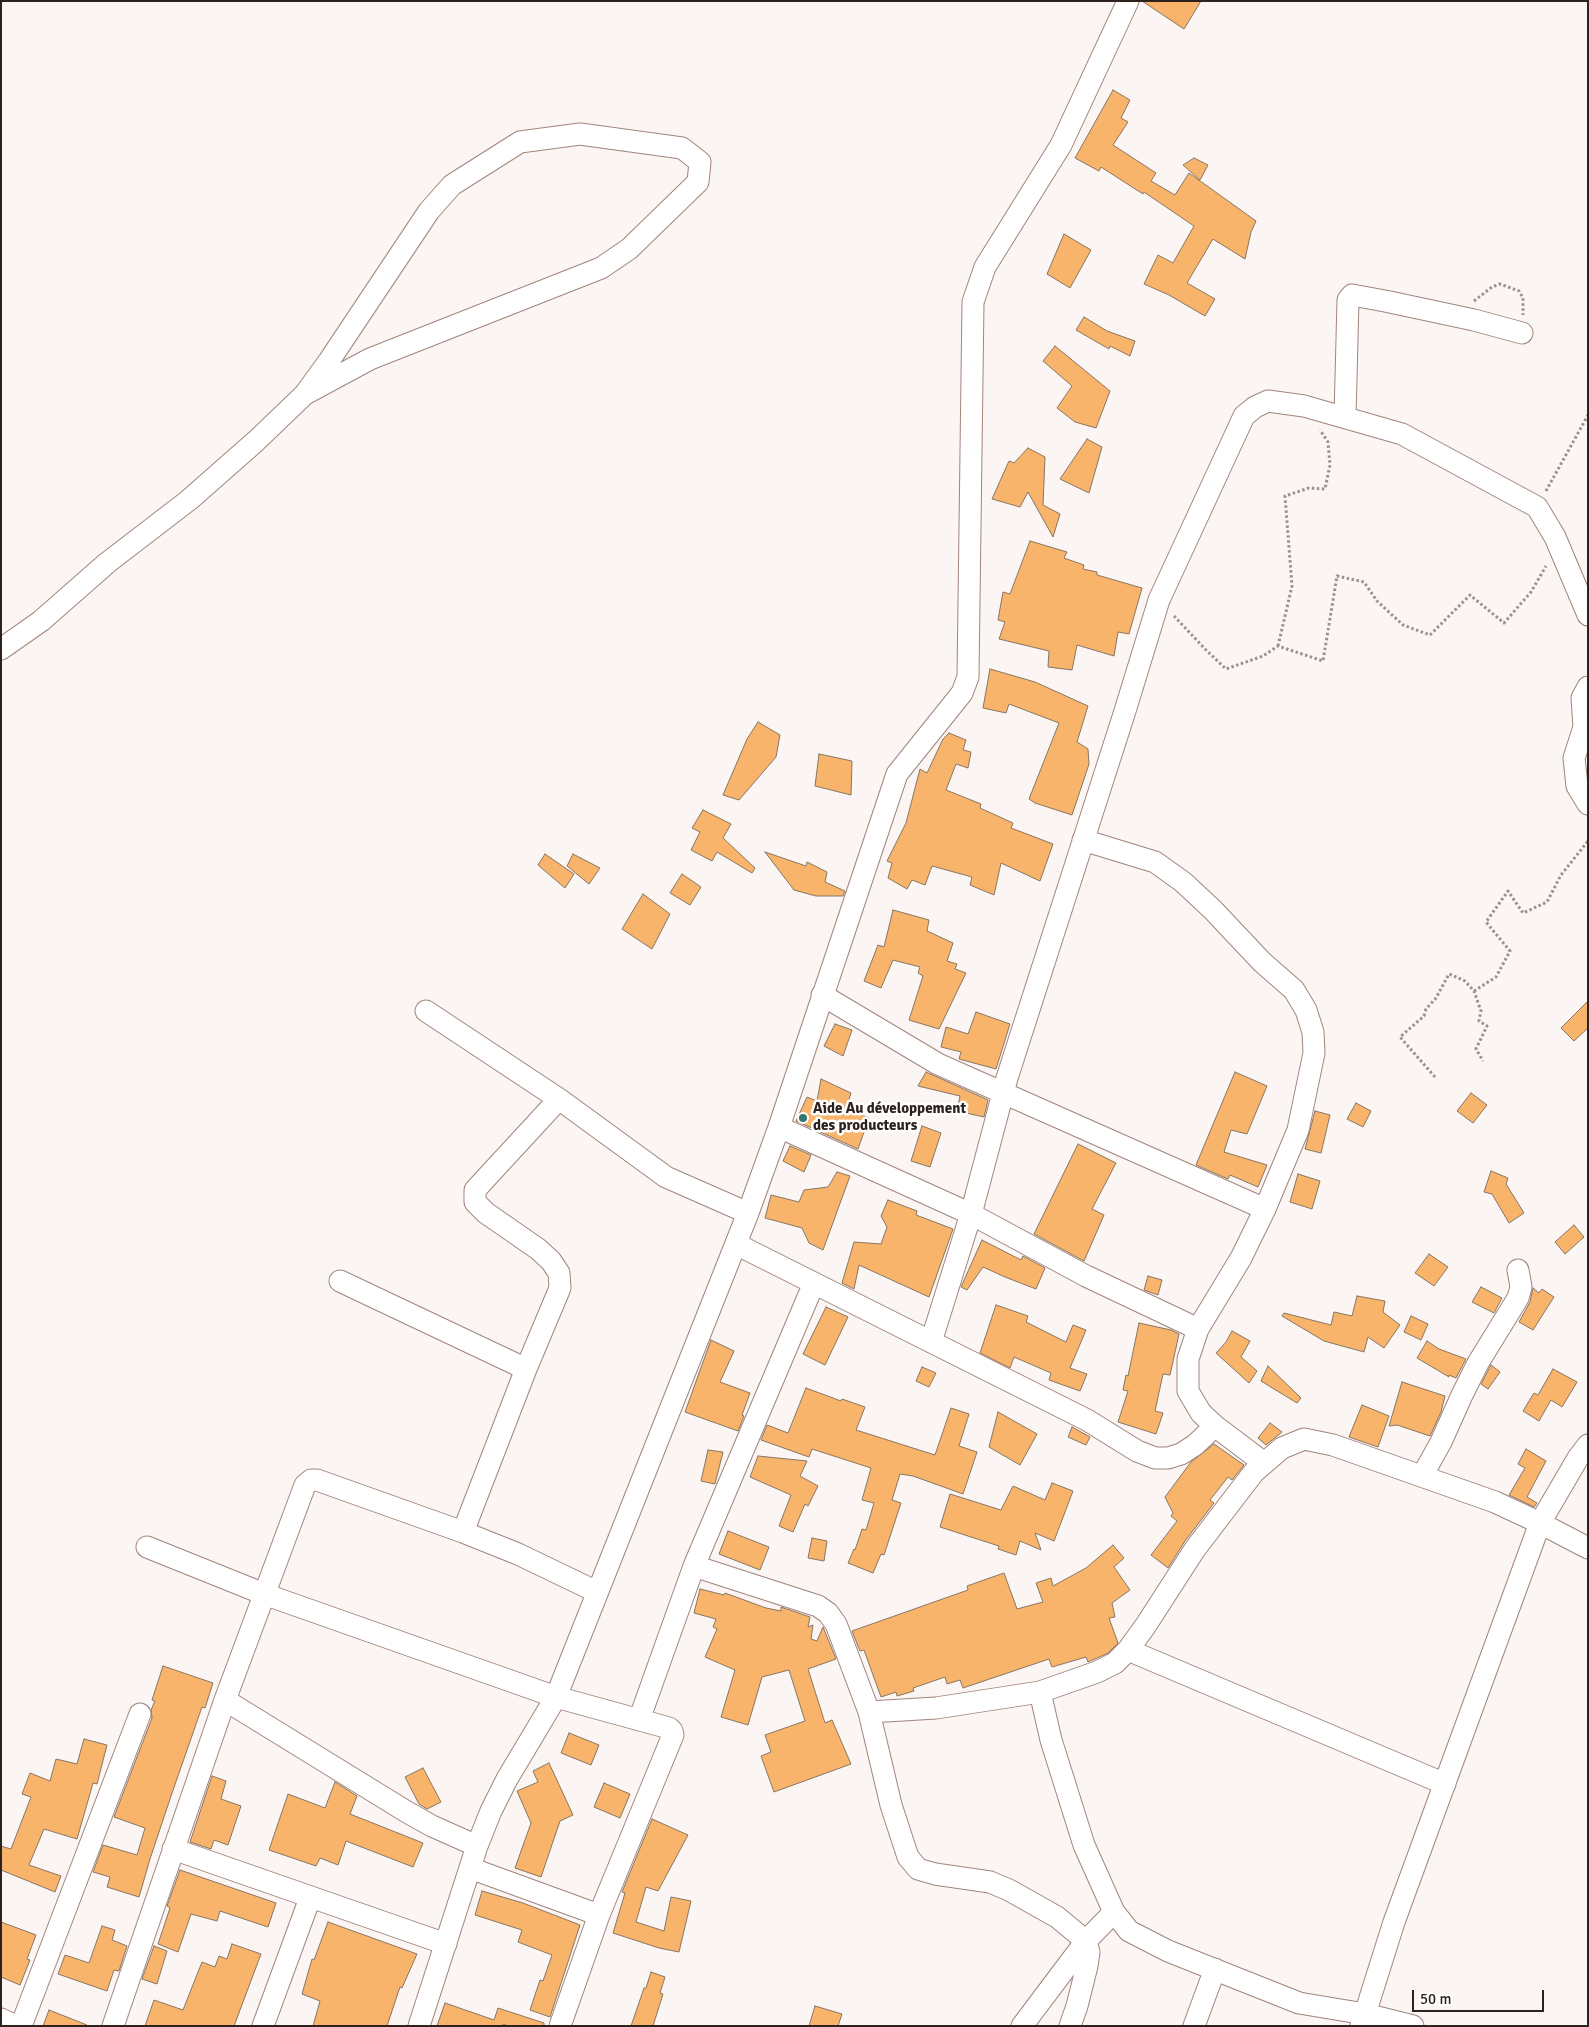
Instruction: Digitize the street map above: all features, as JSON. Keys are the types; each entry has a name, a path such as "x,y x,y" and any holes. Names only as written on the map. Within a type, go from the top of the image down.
{"street":[{"path":"419,2026 477,1846 491,1811 507,1779 556,1697 748,1214 897,774 962,693 968,677 973,302 985,267 1061,144 1128,1"},
{"path":"1,649 41,621 106,563 189,500 256,441 305,394 429,211 452,185 520,142 580,134 682,148 700,162 698,182 629,249 601,268 370,359 305,394"},
{"path":"1345,418 1349,297 1385,301 1474,320 1522,333"},
{"path":"931,1342 971,1214 1002,1094 1159,600 1244,416 1254,407 1268,401 1304,406 1402,434 1537,507 1555,537 1588,615"},
{"path":"1588,687 1582,698 1584,726 1574,758 1577,786 1588,804"},
{"path":"1083,840 1155,862 1183,882 1213,910 1262,962 1294,990 1306,1010 1313,1032 1314,1053 1298,1130 1265,1210 1237,1265 1198,1329 1188,1359 1188,1391 1201,1413 1264,1463"},
{"path":"822,996 938,1064 1265,1210"},
{"path":"426,1011 559,1099 666,1177 748,1214"},
{"path":"463,1532 526,1369 560,1288 558,1273 551,1261 538,1249 486,1213 475,1202 475,1190 559,1099"},
{"path":"779,1127 971,1214 1086,1276 1198,1329"},
{"path":"736,1244 1087,1420 1137,1451 1155,1458 1168,1458 1181,1454 1195,1445 1215,1426"},
{"path":"1422,1476 1441,1442 1478,1363 1518,1298 1521,1287 1518,1270"},
{"path":"340,1281 526,1369"},
{"path":"639,1720 694,1566 814,1283"},
{"path":"870,1712 936,1708 1040,1692 1097,1672 1115,1662 1128,1650 1195,1549 1254,1472 1282,1448 1304,1439 1333,1445 1495,1502 1540,1522 1588,1548"},
{"path":"1363,2020 1394,1922 1446,1784 1540,1522 1578,1458 1588,1445"},
{"path":"113,2026 225,1700 305,1484 311,1480 317,1480 463,1532 518,1554 597,1592"},
{"path":"147,1547 264,1594 556,1697 669,1728 673,1735 600,1915 560,2026"},
{"path":"694,1566 818,1606 828,1613 836,1624 870,1712 891,1805 908,1857 918,1869 935,1874 990,1882 1003,1888 1057,1917 1086,1941 1088,1952 1086,1966 1077,2006 1070,2026"},
{"path":"1128,1650 1446,1784"},
{"path":"1040,1692 1051,1740 1084,1845 1114,1912 1129,1931 1168,1951 1299,2003 1363,2020 1413,2026"},
{"path":"225,1700 407,1812 432,1826 477,1846"},
{"path":"21,2026 140,1714"},
{"path":"173,1849 446,1944"},
{"path":"470,1868 600,1915"},
{"path":"263,2026 310,1898"},
{"path":"1022,2026 1086,1941 1114,1912"},
{"path":"1194,2026 1215,1969"},
{"path":"1,2019 15,2026"}],"path":[{"path":"1470,305 1492,287 1500,284 1519,291 1522,298 1522,333"},
{"path":"1159,600 1207,652 1226,669 1263,656 1278,646 1292,586 1285,496 1309,488 1325,489 1330,465 1328,442 1304,406"},
{"path":"1537,507 1588,415"},
{"path":"1278,646 1323,661 1337,576 1364,582 1377,601 1404,625 1430,636 1470,595 1504,623 1531,592 1553,552 1555,537"},
{"path":"1474,991 1496,977 1510,950 1486,922 1508,891 1523,913 1547,902 1561,875 1588,841"},
{"path":"1435,1077 1400,1037 1424,1016 1449,974 1465,981 1474,991 1481,1011 1478,1021 1487,1026 1476,1049 1483,1061"}],"building":[{"path":"1142,1 1201,1 1184,29"},
{"path":"1113,90 1130,100 1121,118 1128,122 1113,145 1156,173 1151,181 1175,195 1189,173 1256,221 1251,232 1245,259 1213,239 1187,283 1215,299 1205,316 1169,295 1144,284 1158,255 1173,263 1194,226 1144,192 1143,194 1101,167 1099,171 1075,158"},
{"path":"1194,158 1208,165 1200,180 1183,165"},
{"path":"1064,234 1091,250 1070,288 1047,274"},
{"path":"1084,317 1107,331 1135,341 1130,356 1110,346 1109,349 1076,330"},
{"path":"1055,346 1110,391 1096,428 1075,422 1057,408 1072,386 1043,361"},
{"path":"1087,439 1102,447 1089,493 1060,479"},
{"path":"1028,448 1045,457 1043,505 1060,514 1053,537 1028,492 1020,507 992,499 1009,461 1014,463"},
{"path":"1030,541 1067,552 1064,558 1084,565 1083,569 1097,572 1097,575 1142,588 1129,634 1118,632 1114,656 1077,645 1072,670 1048,667 1049,651 999,639 1005,622 998,620 1003,592 1010,594"},
{"path":"990,669 1035,682 1088,706 1077,742 1088,749 1089,764 1072,815 1035,803 1029,799 1059,723 1009,704 1006,713 983,708"},
{"path":"758,722 780,735 776,757 739,800 723,795 747,739"},
{"path":"949,733 966,740 963,750 971,752 968,768 956,764 946,790 981,804 980,808 1013,823 1011,828 1053,844 1040,881 1001,863 994,895 970,885 972,877 932,866 925,885 912,880 907,889 888,878 892,863 887,861 906,823 920,769 927,773 943,739"},
{"path":"819,754 852,761 851,795 815,786"},
{"path":"703,810 731,824 723,838 755,868 752,873 717,852 712,861 691,850 700,832 692,828"},
{"path":"765,852 806,866 807,862 827,872 825,882 845,891 843,896 816,896 794,890"},
{"path":"545,854 574,874 565,888 538,865"},
{"path":"573,854 600,868 589,884 567,866"},
{"path":"682,874 701,887 690,905 670,893"},
{"path":"643,894 670,914 652,949 622,929"},
{"path":"893,910 929,920 927,931 953,943 947,961 957,964 955,969 966,973 939,1029 909,1020 923,976 918,973 920,967 893,960 881,988 864,981 878,945 884,947"},
{"path":"1588,1001 1588,1028 1574,1041 1561,1028"},
{"path":"976,1012 1010,1024 996,1069 959,1059 961,1052 941,1047 946,1027 968,1034"},
{"path":"835,1024 852,1030 843,1056 824,1046"},
{"path":"926,1072 988,1100 984,1117 957,1111 960,1096 918,1086"},
{"path":"1235,1072 1267,1086 1247,1134 1231,1130 1224,1152 1267,1165 1258,1187 1230,1175 1228,1179 1196,1165"},
{"path":"821,1079 851,1093 846,1109 869,1118 858,1149 796,1121 807,1097 817,1101"},
{"path":"1471,1093 1487,1105 1473,1123 1457,1111"},
{"path":"1356,1103 1371,1111 1363,1127 1347,1119"},
{"path":"1315,1111 1330,1115 1321,1153 1305,1149"},
{"path":"922,1126 941,1133 930,1167 911,1161"},
{"path":"1078,1144 1116,1163 1092,1209 1104,1215 1084,1261 1034,1234"},
{"path":"790,1146 811,1155 804,1172 783,1161"},
{"path":"1491,1171 1508,1178 1506,1184 1524,1213 1509,1223 1492,1194 1484,1192"},
{"path":"837,1172 850,1176 823,1250 809,1243 802,1228 765,1218 771,1195 799,1202 804,1190 828,1187"},
{"path":"1298,1174 1320,1181 1312,1209 1290,1202"},
{"path":"888,1200 917,1211 916,1215 953,1229 929,1297 859,1265 854,1289 842,1283 854,1242 881,1244 887,1227 881,1216"},
{"path":"1574,1225 1584,1237 1565,1254 1555,1242"},
{"path":"982,1240 1021,1260 1023,1256 1045,1268 1036,1289 983,1267 967,1290 961,1287"},
{"path":"1429,1254 1448,1267 1434,1286 1415,1273"},
{"path":"1148,1276 1162,1280 1158,1295 1144,1290"},
{"path":"1481,1287 1502,1298 1494,1313 1472,1302"},
{"path":"1533,1288 1539,1293 1542,1289 1554,1297 1533,1330 1519,1322 1530,1302"},
{"path":"1357,1296 1385,1301 1383,1312 1400,1325 1384,1348 1368,1337 1364,1352 1324,1341 1282,1316 1284,1313 1331,1325 1334,1312 1352,1316"},
{"path":"996,1305 1028,1316 1026,1322 1066,1342 1073,1325 1086,1330 1070,1368 1087,1374 1080,1391 1049,1380 1051,1373 1014,1357 1010,1368 980,1353"},
{"path":"826,1307 848,1317 825,1365 803,1354"},
{"path":"1411,1316 1428,1324 1421,1340 1404,1332"},
{"path":"1139,1323 1171,1330 1179,1334 1170,1375 1163,1374 1155,1411 1163,1413 1156,1434 1118,1422 1128,1391 1123,1390 1126,1375 1128,1376"},
{"path":"1232,1331 1250,1341 1241,1357 1257,1371 1249,1383 1216,1353 1226,1342"},
{"path":"711,1340 734,1351 720,1382 750,1393 738,1431 685,1412"},
{"path":"1427,1341 1439,1349 1466,1359 1456,1378 1449,1375 1449,1377 1417,1358"},
{"path":"1491,1365 1500,1372 1488,1389 1481,1384"},
{"path":"1268,1366 1301,1398 1297,1403 1261,1381"},
{"path":"922,1367 936,1373 929,1387 916,1381"},
{"path":"1553,1369 1577,1382 1562,1407 1551,1400 1539,1421 1523,1411 1534,1393 1538,1395"},
{"path":"1402,1382 1445,1396 1441,1412 1430,1436 1397,1425 1389,1426"},
{"path":"806,1388 841,1401 842,1399 865,1407 856,1430 935,1455 951,1408 969,1414 959,1446 977,1452 963,1494 913,1476 900,1474 892,1500 901,1503 884,1555 881,1554 873,1573 848,1563 855,1550 862,1529 866,1530 874,1503 862,1500 871,1468 812,1449 809,1457 761,1440 767,1425 788,1433"},
{"path":"1362,1405 1389,1416 1378,1447 1349,1437"},
{"path":"998,1412 1037,1434 1020,1465 989,1447"},
{"path":"1270,1423 1282,1432 1266,1445 1258,1438"},
{"path":"1072,1427 1090,1437 1086,1445 1068,1437"},
{"path":"1214,1444 1244,1465 1232,1480 1228,1477 1210,1500 1214,1503 1185,1541 1168,1568 1151,1555 1177,1521 1171,1516 1173,1513 1165,1497 1191,1462"},
{"path":"1526,1449 1546,1461 1527,1497 1537,1503 1534,1507 1509,1495 1525,1468 1518,1464"},
{"path":"708,1450 723,1452 715,1484 701,1481"},
{"path":"758,1456 807,1461 800,1476 818,1486 808,1506 805,1504 793,1532 779,1526 791,1495 750,1477"},
{"path":"1052,1483 1073,1491 1054,1541 1035,1533 1041,1550 1020,1541 1016,1555 998,1549 999,1546 940,1527 950,1494 1001,1510 1013,1486 1045,1500"},
{"path":"728,1531 769,1547 760,1570 719,1554"},
{"path":"812,1538 827,1541 824,1561 808,1558"},
{"path":"1113,1545 1124,1558 1114,1567 1130,1590 1112,1603 1115,1617 1109,1618 1118,1643 1108,1653 1088,1662 1086,1657 1052,1667 1049,1659 963,1688 960,1680 947,1684 945,1677 913,1688 914,1691 897,1696 896,1692 881,1697 864,1650 860,1651 852,1631 968,1590 967,1586 1004,1573 1017,1609 1043,1602 1036,1583 1051,1578 1053,1586 1086,1568"},
{"path":"700,1589 724,1595 725,1593 766,1608 781,1611 781,1607 810,1617 808,1627 813,1625 811,1639 817,1641 823,1627 836,1659 808,1669 825,1723 832,1720 851,1764 774,1792 761,1756 771,1752 765,1735 805,1721 789,1670 762,1677 748,1725 721,1717 735,1670 705,1657 717,1629 713,1627 716,1619 694,1613"},
{"path":"163,1666 213,1683 205,1708 202,1707 171,1796 139,1897 107,1887 110,1877 93,1872 103,1845 137,1855 145,1828 114,1817 152,1718 151,1710 155,1701 152,1700"},
{"path":"569,1733 599,1745 591,1765 561,1753"},
{"path":"84,1739 107,1745 97,1784 93,1783 77,1839 44,1829 29,1865 61,1876 55,1892 1,1870 1,1846 11,1849 31,1797 22,1794 30,1773 50,1781 56,1759 77,1764"},
{"path":"549,1763 573,1815 560,1821 541,1877 515,1868 531,1823 517,1791 538,1782 533,1771"},
{"path":"423,1768 441,1802 427,1809 419,1804 405,1777"},
{"path":"212,1776 226,1781 221,1799 241,1806 228,1845 214,1840 211,1849 190,1842"},
{"path":"335,1782 357,1796 350,1814 423,1843 413,1867 346,1841 338,1865 320,1858 316,1866 269,1850 288,1794 325,1808"},
{"path":"604,1783 630,1794 620,1818 594,1807"},
{"path":"652,1819 688,1835 658,1891 646,1887 636,1922 664,1931 671,1897 691,1901 679,1952 659,1948 613,1933 625,1893 622,1892"},
{"path":"180,1870 276,1903 268,1927 220,1911 217,1921 191,1914 178,1952 158,1944 170,1908 167,1906"},
{"path":"482,1891 523,1903 580,1925 550,2017 530,2010 540,1980 543,1981 552,1955 518,1942 522,1930 475,1915"},
{"path":"1,1922 36,1935 27,1959 30,1960 20,1985 1,1977"},
{"path":"328,1922 417,1954 402,1988 400,1987 387,2026 313,2026 320,2001 302,1994 312,1959 314,1960"},
{"path":"102,1926 115,1930 112,1940 127,1946 119,1971 114,1970 107,1991 58,1974 65,1955 89,1963"},
{"path":"232,1944 261,1954 234,2026 145,2026 154,2000 183,2010 202,1962 215,1967 219,1956 227,1959"},
{"path":"154,1946 167,1951 157,1984 142,1979"},
{"path":"651,1972 665,1977 660,1993 663,1994 653,2026 631,2026 644,1988 646,1988"},
{"path":"445,2003 494,2020 498,2008 544,2023 544,2026 508,2026 503,2024 503,2026 437,2026"},
{"path":"815,2006 842,2014 838,2026 809,2026"},
{"path":"49,2010 87,2025 43,2026"}],"place":[{"name":"Aide Au développement des producteurs","path":"803,1118"}]}
